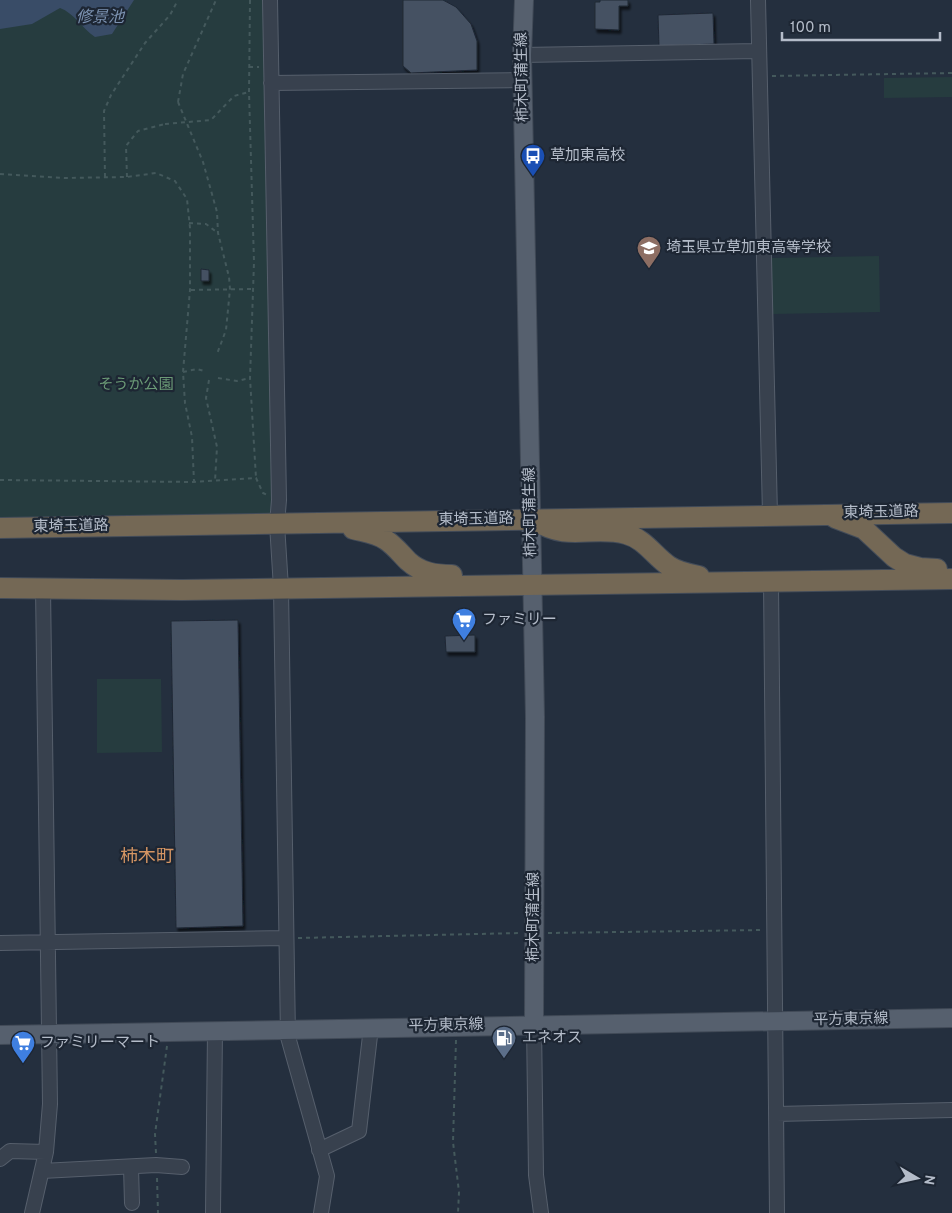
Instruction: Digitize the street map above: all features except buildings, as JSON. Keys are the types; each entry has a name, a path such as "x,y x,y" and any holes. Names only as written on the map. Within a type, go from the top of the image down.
{"highway":[{"name":"東埼玉道路","path":"0,528 326,524 770,514 952,513"},
{"path":"815,515 836,518 864,529 894,557 905,564 920,568 952,569"},
{"path":"531,518 548,528 561,532 616,532 628,535 644,543 669,566 679,571 733,581"},
{"path":"326,524 380,536 393,545 410,563 430,574 500,575 515,578 532,586"},
{"path":"0,588 182,590 952,579"}],"main road":[{"name":"柿木町蒲生線","path":"524,0 522,55 535,717 534,1024"},
{"name":"平方東京線","path":"0,1035 952,1018"}],"street":[{"path":"270,0 279,500 277,524 282,588 287,1029 327,1176 321,1213"},
{"path":"758,0 770,514"},
{"path":"522,55 758,51"},
{"path":"271,83 523,80"},
{"path":"771,582 777,1213"},
{"path":"32,1213 46,1152 50,1104 42,588"},
{"path":"0,943 286,938"},
{"path":"534,1024 534,1123 539,1210"},
{"path":"319,1150 359,1131 371,1027"},
{"path":"213,1213 216,1031"},
{"path":"776,1114 952,1110"},
{"path":"0,1159 10,1152 46,1152"},
{"path":"42,1170 156,1165 182,1167"},
{"path":"131,1167 132,1203"}],"path":[{"path":"105,177 104,111 110,95 145,42 170,15 178,0"},
{"path":"216,0 183,74 178,102 203,162 217,212 218,233 229,277 230,289 226,330 217,354"},
{"path":"250,0 249,92 254,215 250,378 256,478 263,493 279,500"},
{"path":"759,76 952,73"},
{"path":"127,177 126,146 138,131 165,124 211,120 234,96 249,92"},
{"path":"0,174 64,178 127,177 156,173 175,181 187,199 190,290 183,372 185,403 192,437 194,482"},
{"path":"189,223 206,224 218,233"},
{"path":"190,290 253,289"},
{"path":"183,372 204,371"},
{"path":"218,378 237,381 250,378"},
{"path":"209,380 206,398 217,447 215,481"},
{"path":"0,480 194,482 256,478"},
{"path":"457,1035 454,1142 459,1192 458,1213"},
{"path":"158,1213 155,1134 168,1041"}],"green space":[{"name":"そうか公園","path":"0,0 266,0 273,519 0,523"},
{"path":"952,77 952,97 884,98 884,78"},
{"path":"879,256 880,312 773,314 771,258"},
{"path":"97,679 161,679 162,752 97,753"}],"water":[{"name":"修景池","path":"0,0 134,0 112,34 95,37 70,13 60,8 32,24 0,29"}],"place":[{"name":"草加東高校","path":"533,177"},
{"name":"埼玉県立草加東高等学校","path":"649,269"},
{"name":"ファミリー","path":"464,641"},
{"name":"エネオス","path":"504,1059"},
{"name":"ファミリーマート","path":"23,1064"}],"district":[{"name":"柿木町","path":"147,857"}]}
